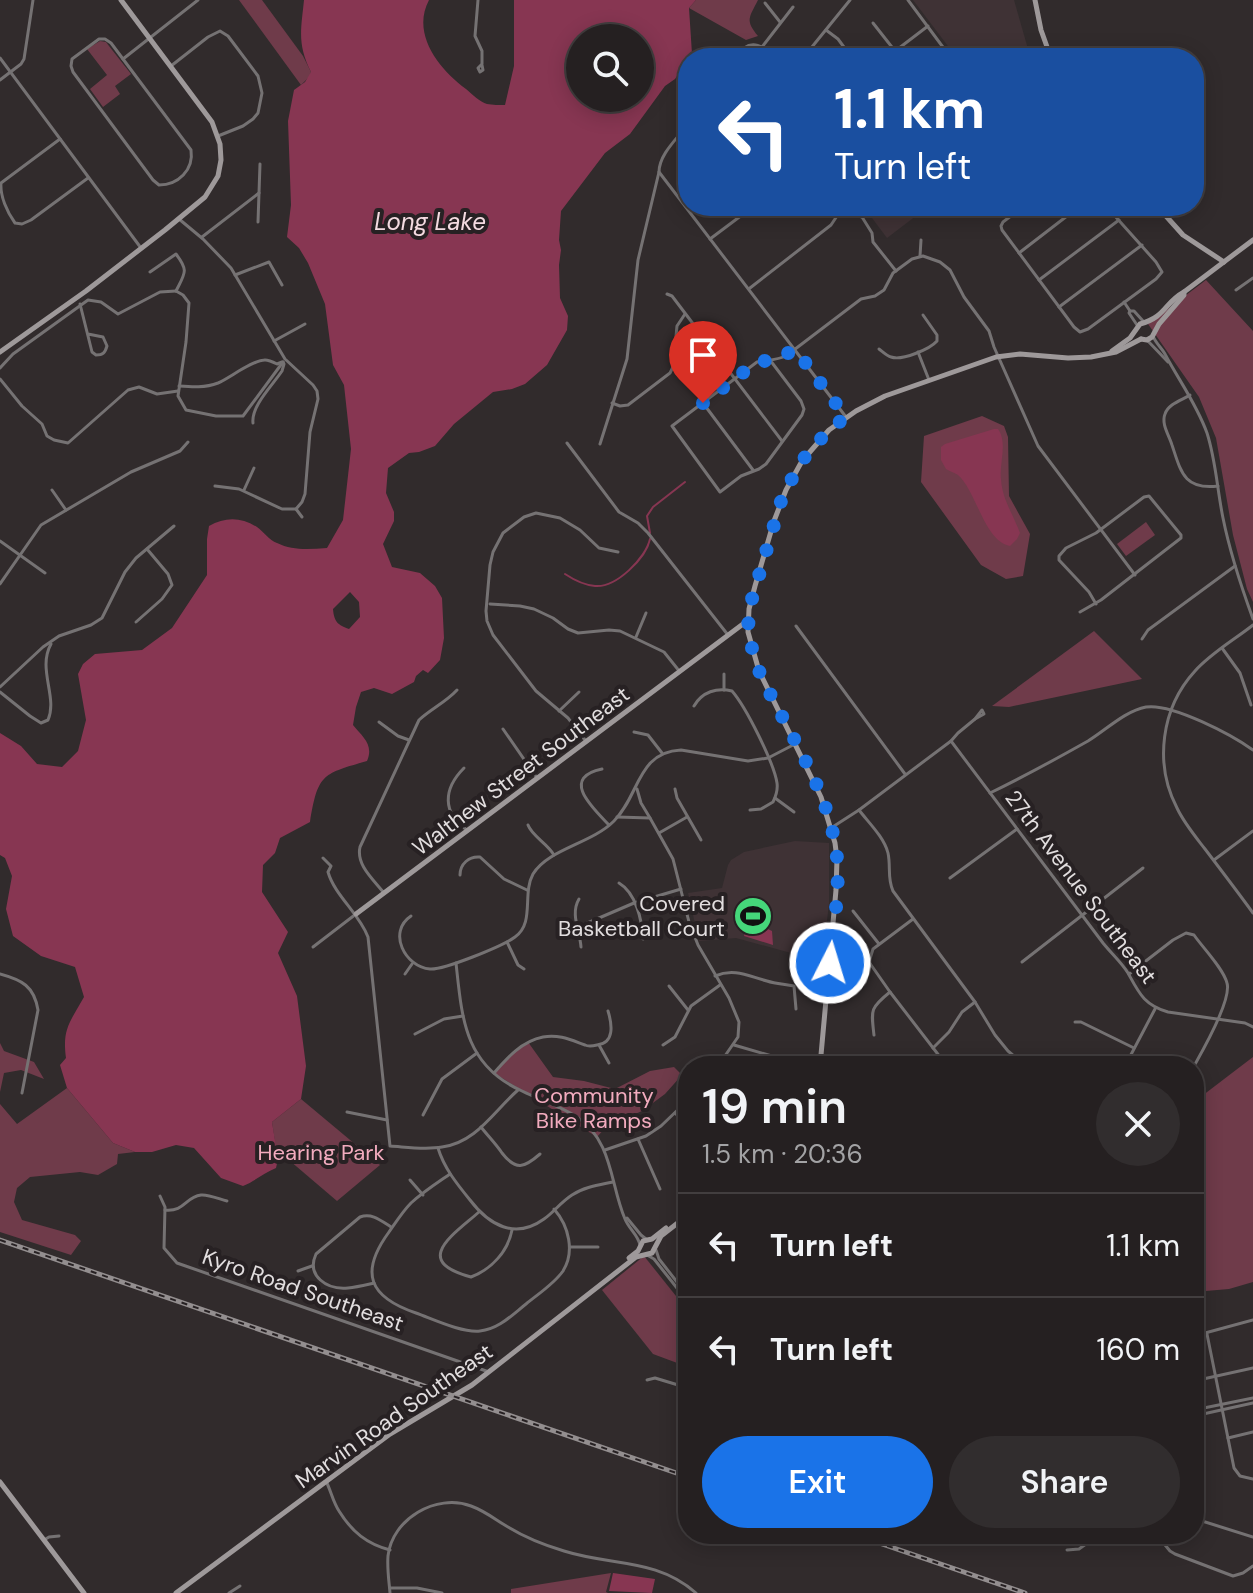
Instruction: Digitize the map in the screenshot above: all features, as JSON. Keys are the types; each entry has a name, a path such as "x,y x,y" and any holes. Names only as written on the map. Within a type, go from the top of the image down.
{"street":[{"path":"0,80 24,59 33,0"},
{"path":"0,352 179,219 205,197 214,184 221,160 218,136 208,115 121,0"},
{"path":"123,59 198,0"},
{"path":"478,0 475,36 482,51 482,65"},
{"path":"811,48 850,0"},
{"path":"908,0 944,48"},
{"path":"1035,0 1048,48"},
{"path":"765,3 781,23"},
{"path":"743,48 754,44 762,47 793,7"},
{"path":"873,23 893,48"},
{"path":"899,48 928,26"},
{"path":"826,30 845,48"},
{"path":"171,66 220,31 228,36 258,76 262,93 257,115 243,126 218,136"},
{"path":"99,39 111,43 123,59 191,150 191,165 174,182 159,185 153,180 71,66 72,59 78,53 99,39"},
{"path":"0,58 142,248"},
{"path":"600,444 627,359 638,260 658,168 678,137"},
{"path":"60,139 1,183 15,223 31,220 89,177"},
{"path":"258,222 260,164"},
{"path":"659,172 678,197"},
{"path":"201,237 259,193"},
{"path":"692,216 846,417"},
{"path":"710,239 738,216"},
{"path":"749,289 825,231 837,216"},
{"path":"859,216 872,233 873,242 896,271"},
{"path":"1011,216 1001,226 1004,233 1077,331 1084,331 1162,272 1115,216"},
{"path":"1019,253 1067,216"},
{"path":"1166,216 1183,235 1224,262"},
{"path":"179,219 201,237 235,275 284,361 313,385 318,396 310,432 305,494 296,509 282,509 234,487 215,486"},
{"path":"1039,280 1119,220"},
{"path":"920,256 921,240"},
{"path":"1111,352 1127,341 1137,328 1160,316 1177,297 1253,240"},
{"path":"1059,307 1142,245"},
{"path":"150,272 176,254 185,265 185,272 176,291"},
{"path":"770,360 801,401 804,409 802,415 766,464 741,476 720,492 672,426 757,362 786,356 861,299 884,290 896,271 912,259 920,256 940,262 956,277 964,297 989,331 1038,446 1135,575"},
{"path":"235,275 269,262 282,285"},
{"path":"1236,290 1253,278"},
{"path":"0,368 13,354 88,300 101,302 118,314 160,292 176,291 189,303 178,396 186,410 216,416 243,416 284,361"},
{"path":"821,1056 837,859 821,797 756,664 749,641 748,620 755,586 786,490 807,454 829,430 863,406 998,356 1028,354 1076,359 1116,352 1154,333 1184,292"},
{"path":"667,294 672,296 782,441"},
{"path":"1124,302 1137,328 1137,335 1168,362"},
{"path":"80,304 92,352 96,355 106,352 103,337 88,334"},
{"path":"1130,311 1152,324 1168,362 1190,395 1208,436 1223,520 1253,619"},
{"path":"612,403 628,405 670,373 677,326 686,314"},
{"path":"879,349 888,356 899,358 933,346 937,335 923,315"},
{"path":"274,341 305,324"},
{"path":"918,352 929,380"},
{"path":"0,379 42,424 47,436 68,443 128,390 139,387 157,394 212,385 259,361 269,360 277,364 284,361"},
{"path":"253,423 255,408 282,371 284,361"},
{"path":"825,388 831,384"},
{"path":"1190,395 1168,408 1164,424 1179,469 1185,477 1199,486 1218,486"},
{"path":"703,403 754,471"},
{"path":"0,584 41,525 131,472 180,451 188,442"},
{"path":"567,443 619,512 648,533 728,635"},
{"path":"243,491 254,468"},
{"path":"52,490 66,510"},
{"path":"1080,612 1096,604 1179,541 1181,535 1149,496 1101,530 1066,548 1059,558 1096,604"},
{"path":"296,509 302,517"},
{"path":"587,742 568,718 536,691 493,635 486,608 490,565 499,538 517,521 531,514 543,513 560,518 580,530 599,548 618,552"},
{"path":"53,641 46,657 51,712 48,720 41,723 0,689 33,654 59,636 102,618 125,572 136,558 174,526"},
{"path":"0,541 45,573"},
{"path":"136,622 162,599 172,585 168,574 147,549"},
{"path":"1142,639 1148,630 1235,566"},
{"path":"488,605 527,607 578,633 612,630 636,637 664,652 680,672"},
{"path":"636,637 646,613"},
{"name":"Walthew Street Southeast","path":"313,947 748,620"},
{"path":"1253,625 1193,672 1171,710 1163,753 1169,789 1182,817 1253,911"},
{"path":"796,626 905,774"},
{"path":"1222,648 1240,673 1251,705"},
{"path":"724,674 724,690"},
{"path":"384,893 358,856 366,831 419,720 457,690"},
{"path":"694,706 702,695 715,690 732,691 738,698 777,783 775,798 768,806 750,810"},
{"path":"559,711 579,692"},
{"path":"990,793 1087,741 1136,710 1153,707 1171,710 1216,728 1253,750"},
{"path":"831,828 951,741 975,719"},
{"path":"379,722 409,740"},
{"path":"503,729 537,778"},
{"path":"634,732 648,735 662,753"},
{"name":"27th Avenue Southeast","path":"951,741 1149,1004 1168,1012 1245,1023 1253,1027"},
{"path":"411,916 402,923 399,934 401,947 422,968 432,969 456,963 507,942 524,928 527,890 538,867 609,825 627,806 647,764 662,753 681,750 742,761 768,758 795,744"},
{"path":"464,768 457,775 447,803 454,818 467,830"},
{"path":"602,769 585,778 581,790 585,799 609,825"},
{"path":"637,785 641,803 673,859 694,936 739,1022 738,1037 726,1056"},
{"path":"675,789 701,840"},
{"path":"775,798 794,812"},
{"path":"859,810 888,852 890,885 1014,1056"},
{"path":"617,817 650,818"},
{"path":"659,833 688,817"},
{"path":"528,825 529,830 554,855"},
{"path":"950,878 1017,829"},
{"path":"1214,860 1253,831"},
{"path":"460,875 460,868 465,862 480,857 504,879 527,890"},
{"path":"323,858 331,866 328,872 332,883 356,914 368,937 390,1146 438,1148 462,1142 518,1090"},
{"path":"1022,962 1143,868"},
{"path":"619,883 628,890 634,903 643,939"},
{"path":"578,927 634,903 681,889"},
{"path":"579,899 575,913 581,947"},
{"path":"853,911 879,944"},
{"path":"913,919 873,949 869,962 939,1056"},
{"path":"1129,974 1181,935 1194,935 1228,985 1218,1019 1199,1056"},
{"path":"507,942 518,965 524,969"},
{"path":"405,974 413,962"},
{"path":"456,963 463,1016 468,1037 477,1053 494,1073 518,1090 577,1117 597,1137 605,1150 628,1224 646,1254 654,1259 678,1289"},
{"path":"715,976 736,972 794,986 796,1009"},
{"path":"0,974 30,989 38,1010 22,1093"},
{"path":"663,1045 675,1037 688,1010 720,985"},
{"path":"669,986 688,1010"},
{"path":"874,1035 873,1007 890,992"},
{"path":"933,1048 949,1032 962,1012 975,1002"},
{"path":"1130,1056 1156,1009"},
{"path":"494,1073 521,1046 542,1037 566,1038 586,1046 608,1041 612,1027 608,1011"},
{"path":"415,1034 444,1019 463,1016"},
{"path":"1075,1022 1081,1022 1134,1048"},
{"path":"599,1045 609,1063"},
{"path":"734,1045 772,1056"},
{"path":"423,1115 442,1079 477,1053"},
{"path":"605,1150 638,1139 661,1126 678,1110"},
{"path":"347,1112 387,1120"},
{"path":"675,1113 678,1116"},
{"path":"481,1127 514,1166 532,1161 540,1154"},
{"path":"638,1139 660,1189"},
{"path":"438,1148 450,1174 479,1212 492,1222 512,1230 536,1223 579,1191 614,1181"},
{"path":"450,1174 411,1204 375,1252 371,1271 374,1283 381,1296 400,1308 471,1331 484,1331 497,1326 557,1278 566,1265 570,1247 564,1224 554,1209"},
{"path":"410,1180 423,1195"},
{"path":"165,1210 179,1208 203,1194 227,1201"},
{"name":"Kyro Road Southeast","path":"160,1196 165,1210 164,1248 177,1263 489,1372"},
{"path":"479,1212 440,1250 444,1265 450,1269 476,1276 498,1258 510,1240 512,1230"},
{"path":"623,1212 641,1235 654,1242 659,1259 678,1283"},
{"path":"374,1283 349,1288 333,1286 321,1281 312,1266 316,1254 360,1217 374,1216 392,1228"},
{"path":"640,1246 643,1241 678,1220"},
{"path":"646,1254 653,1252 661,1236 678,1222"},
{"name":"Marvin Road Southeast","path":"589,1292 640,1246"},
{"path":"570,1247 598,1247"},
{"name":"Marvin Road Southeast","path":"176,1593 397,1429 489,1372 589,1292 636,1257 646,1254"},
{"path":"433,1262 441,1259"},
{"path":"298,1271 312,1266"},
{"path":"1204,1334 1253,1320"},
{"path":"1207,1334 1234,1468 1240,1476 1253,1479"},
{"path":"1204,1379 1253,1368"},
{"path":"647,1380 655,1378 678,1385"},
{"path":"1204,1408 1253,1400"},
{"path":"1204,1414 1253,1400"},
{"path":"1228,1438 1253,1432"},
{"path":"326,1481 339,1511 354,1530 370,1544 390,1550"},
{"path":"0,1482 84,1593"},
{"path":"442,1593 417,1588 390,1590 388,1572 390,1550 400,1528 417,1513 445,1503 475,1507 536,1542 584,1557 651,1567 682,1582 696,1593"},
{"path":"1204,1522 1253,1537"},
{"path":"44,1540 59,1536"},
{"path":"1067,1550 1079,1549 1086,1544"},
{"path":"1164,1544 1175,1554 1233,1576 1253,1566"},
{"path":"229,1593 240,1586"}],"shaded area":[{"path":"913,0 1014,0 1028,48 949,48"},
{"path":"870,216 916,216 887,238"},
{"path":"795,841 829,843 829,903 823,956 791,953 736,938 699,941 688,893 722,888 731,860 744,852"}],"green space":[{"path":"239,0 262,0 303,56 311,72 301,85"},
{"path":"696,0 758,0 750,19 758,36 746,40 689,8"},
{"path":"100,41 106,42 131,74 115,86 120,94 103,107 90,89 107,75 87,49"},
{"path":"1206,280 1253,331 1253,602 1233,535 1216,438 1199,397 1148,324"},
{"path":"982,416 1004,426 1008,437 1009,496 1030,534 1023,576 1006,579 981,565 921,482 924,436"},
{"path":"1146,522 1155,535 1126,556 1117,544"},
{"path":"1094,631 1142,679 1009,707 992,706"},
{"name":"Community Bike Ramps","path":"528,1042 553,1077 615,1089 650,1071 674,1067 678,1071 678,1079 642,1111 606,1127 597,1137 494,1073"},
{"path":"0,1043 4,1051 34,1062 44,1079 21,1070 4,1073 0,1092"},
{"path":"1253,1057 1253,1282 1229,1289 1204,1291 1204,1094"},
{"path":"67,1088 113,1143 135,1152 118,1154 117,1164 98,1175 80,1172 30,1177 17,1188 14,1202 22,1220 75,1235 81,1241 71,1255 0,1232 0,1104 17,1124"},
{"name":"Hearing Park","path":"301,1099 380,1165 337,1201 276,1149 272,1122"},
{"path":"644,1256 678,1298 678,1363 653,1354 602,1290"},
{"path":"611,1573 608,1593 511,1593 511,1589"}],"water":[{"name":"Long Lake","path":"304,0 429,0 423,25 438,61 482,102 505,105 514,66 514,0 696,0 689,8 692,48 678,48 678,75 654,101 654,24 566,24 566,112 646,112 630,134 605,153 561,211 560,298 568,316 567,330 547,365 525,384 493,392 454,424 435,446 409,453 388,468 386,493 394,512 394,521 383,544 392,567 420,573 435,586 442,598 444,638 440,660 428,673 423,670 414,682 392,694 374,688 361,692 353,725 368,746 367,761 340,769 325,778 316,794 310,822 280,838 275,853 263,865 262,892 288,932 278,953 297,996 306,1066 301,1099 272,1122 278,1159 276,1168 243,1186 221,1178 194,1148 176,1145 152,1152 135,1152 113,1143 67,1088 60,1065 66,1058 68,1026 84,997 75,967 41,956 13,936 6,909 12,876 5,858 0,855 0,733 21,746 37,764 62,767 78,751 86,720 78,674 83,664 95,654 142,650 172,628 207,575 209,526 221,521 239,520 257,527 283,546 314,549 327,548 343,520 351,449 344,385 333,365 325,304 308,263 299,248 287,237 291,205 288,121 294,90 305,82 311,72 302,45","holes":["350,592 359,602 360,617 349,629 337,622 333,609"]},
{"path":"998,429 1002,440 1003,493 1020,533 1010,546 994,535 965,483 946,469 941,460 941,447 945,444"},
{"path":"753,922 772,931 773,945 744,936 747,924"},
{"path":"613,1573 655,1579 652,1593 609,1591"}],"waterway":[{"path":"650,533 647,516 653,507 685,482"},
{"path":"565,574 591,585 612,582 636,563 650,539"}],"railway":[{"path":"0,1240 678,1474"},
{"path":"882,1544 1025,1593"}],"place":[{"name":"Covered Basketball Court","path":"753,916"}],"route":[{"path":"703,403 757,362 778,359 795,349 846,417 807,454 786,490 755,586 747,625 762,679 821,797 831,828 837,876 830,963"}]}
